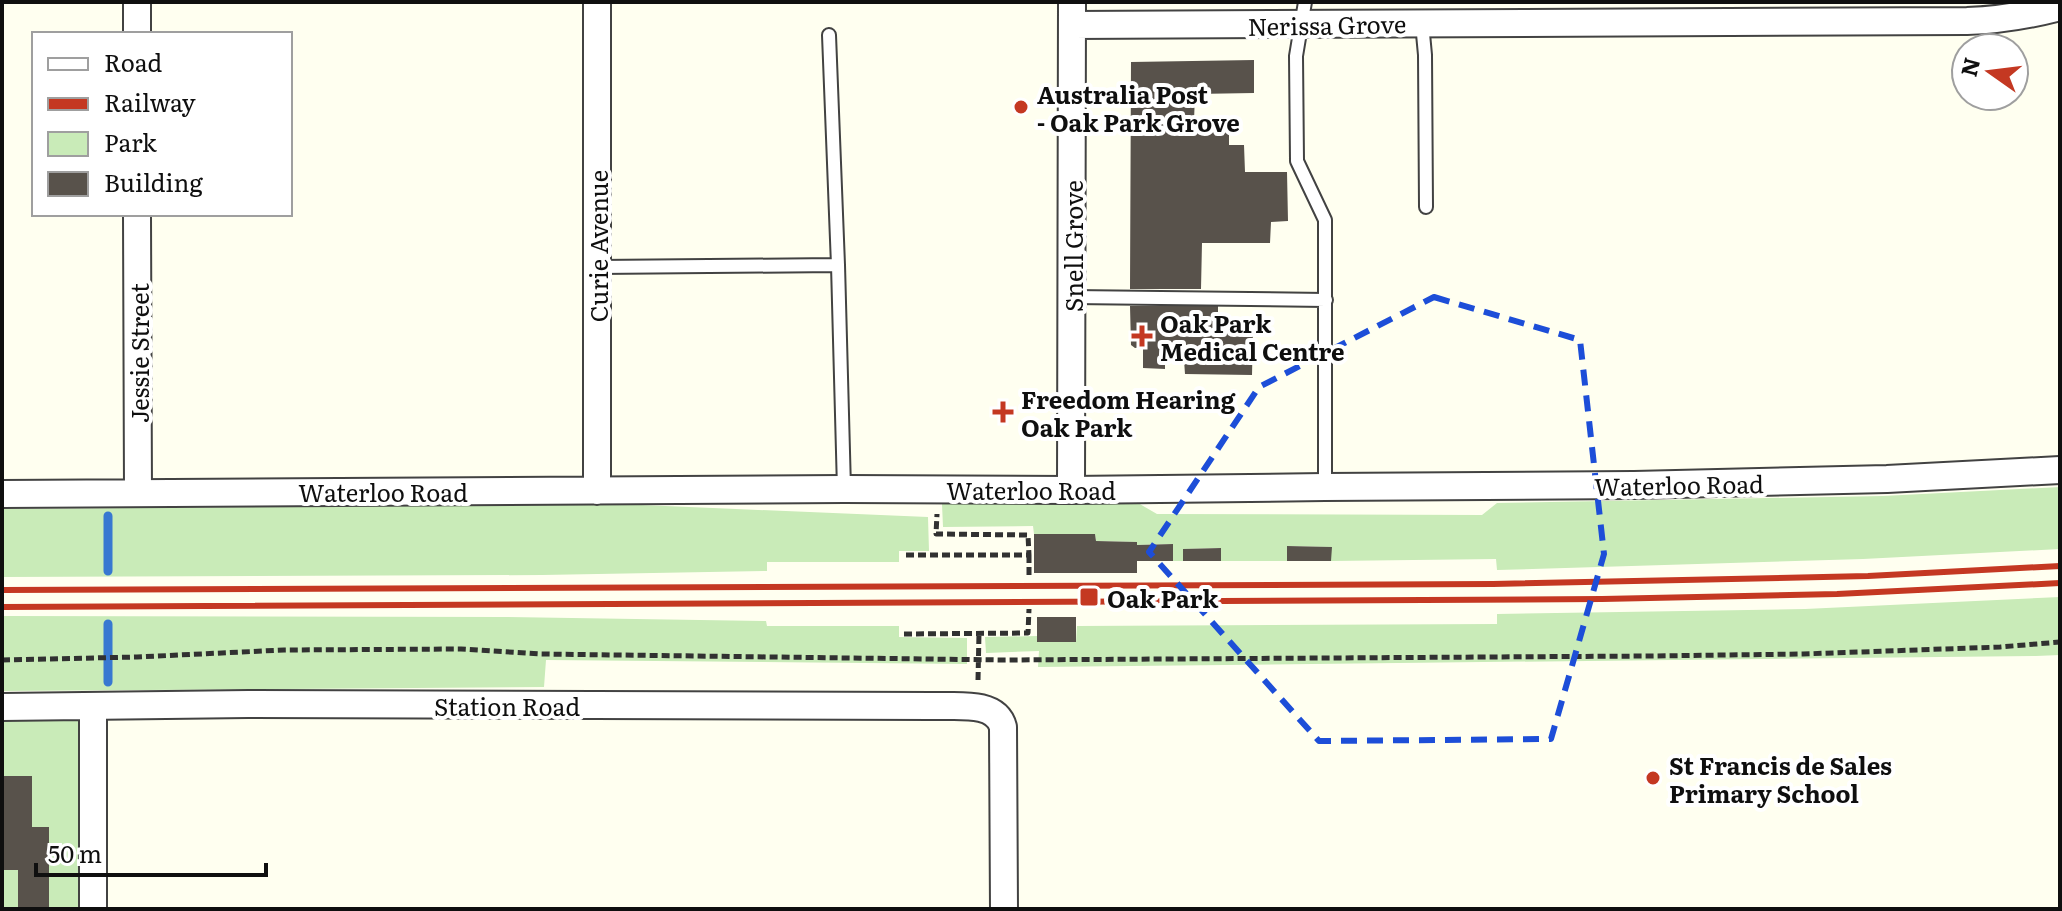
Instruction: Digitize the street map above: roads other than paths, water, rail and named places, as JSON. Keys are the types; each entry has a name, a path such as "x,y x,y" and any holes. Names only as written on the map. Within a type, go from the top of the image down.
{"street":[{"path":"137,2 137,32"},
{"name":"Curie Avenue","path":"597,2 597,491"},
{"name":"Nerissa Grove","path":"1072,13 1304,13 1422,23 1544,12 1967,21 2005,11 2030,15 2060,7"},
{"name":"Snell Grove","path":"1071,490 1072,13"},
{"name":"Jessie Street","path":"137,216 138,492"},
{"name":"Waterloo Road","path":"2,494 1634,485 1787,483 2060,470"},
{"name":"Station Road","path":"2,707 248,704 933,706 988,710 998,715 1003,727 1004,909"},
{"path":"93,707 93,909"}],"lane":[{"path":"1304,13 1296,56 1297,161 1325,220 1325,487"},
{"path":"1422,23 1426,207"},
{"path":"829,35 844,489"},
{"path":"598,267 838,265"},
{"path":"1072,297 1326,300"}],"waterway":[{"path":"108,516 108,571"},
{"path":"108,624 108,682"}],"railway":[{"path":"2,590 1493,584 1868,576 2060,566"},
{"path":"2,607 1602,599 1837,594 2060,583"}],"place":[{"name":"Australia Post - Oak Park Grove","path":"1021,107"},
{"name":"Oak Park Medical Centre","path":"1142,336"},
{"name":"Freedom Hearing Oak Park","path":"1003,412"},
{"name":"Oak Park","path":"1089,597"},
{"name":"St Francis de Sales Primary School","path":"1653,778"}]}
